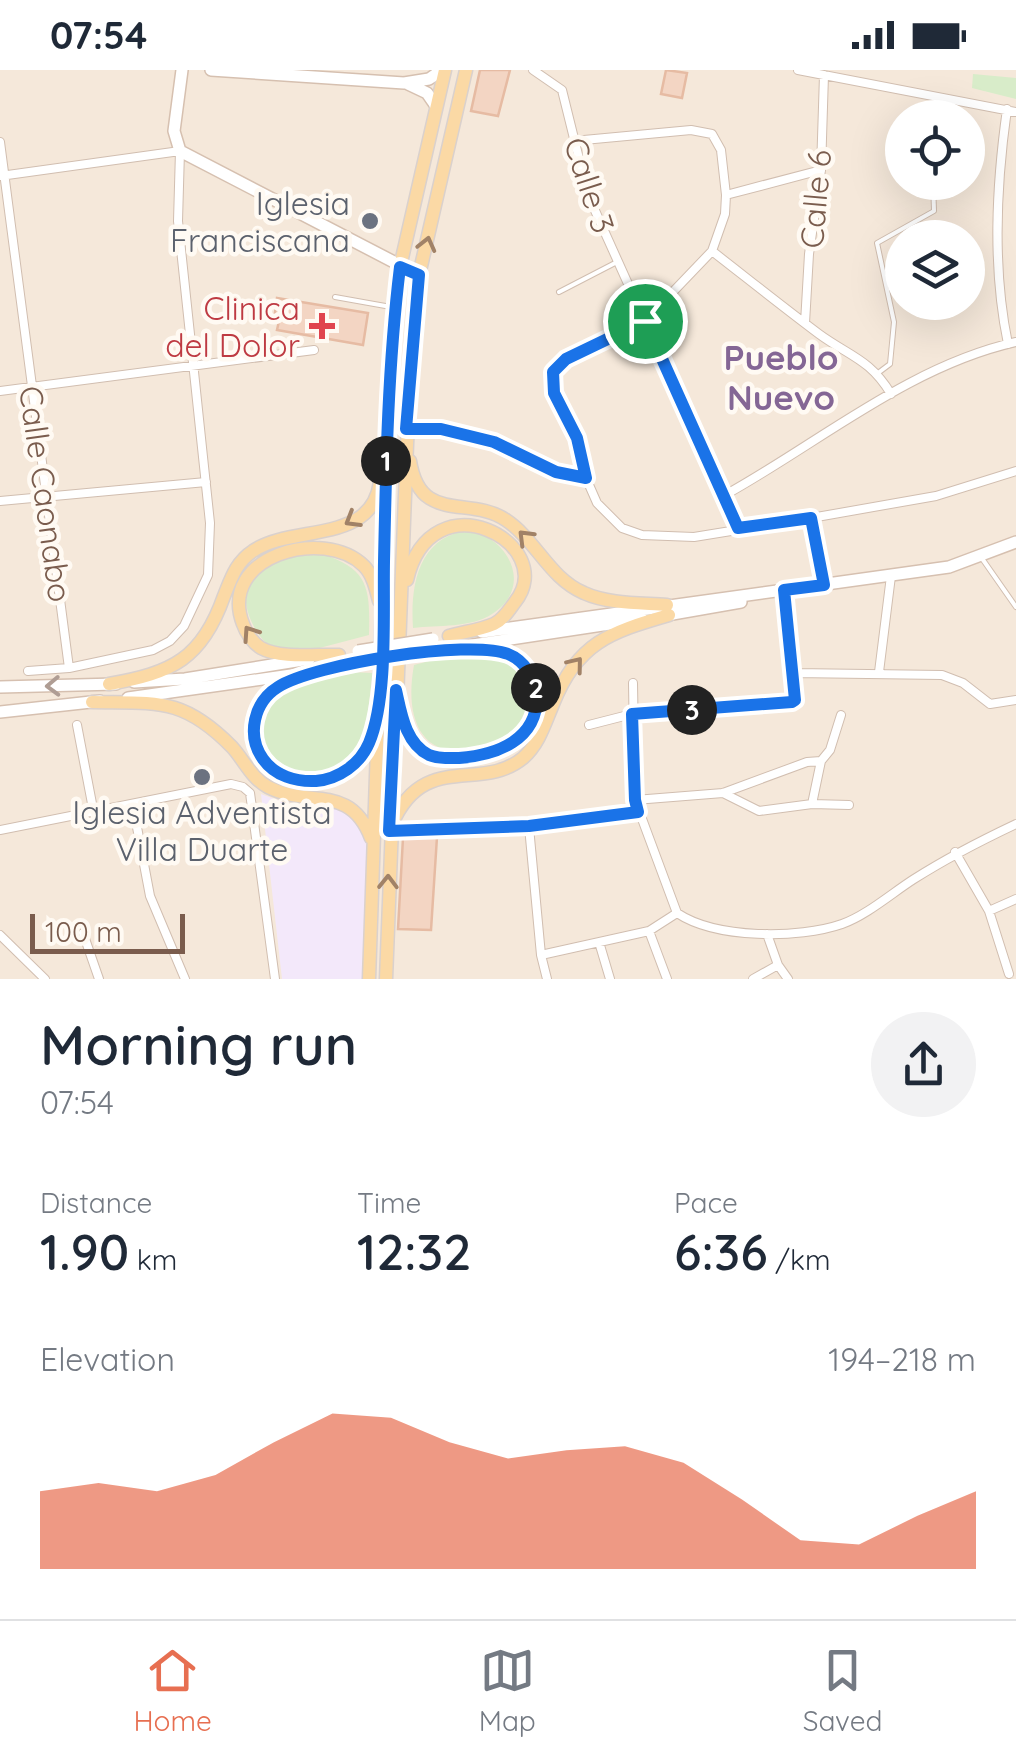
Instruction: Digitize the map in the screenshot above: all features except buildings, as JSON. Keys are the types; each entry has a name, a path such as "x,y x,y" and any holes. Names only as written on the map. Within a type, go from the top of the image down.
{"main road":[{"path":"182,70 174,131 180,152 419,275"},
{"path":"211,70 404,83 429,79 444,70"},
{"path":"369,979 387,435 395,308 400,267 444,70"},
{"path":"386,979 406,432 419,275 466,70"},
{"path":"404,83 426,93 436,106"},
{"path":"406,432 418,486 431,500 451,508 492,512 505,519 529,539 558,576 580,592 668,610"},
{"path":"109,684 166,671 197,648 216,618 234,570 250,553 284,537 342,527 366,512 379,490 387,435"},
{"path":"400,617 414,556 427,538 455,526 480,526 503,536 518,553 524,573 522,594 496,623 449,642"},
{"path":"0,712 92,702 668,610 720,607 784,590 949,566 1013,545"},
{"path":"339,661 263,649 253,641 240,617 240,594 249,574 259,564 286,552 318,548 351,556 367,568 383,620"},
{"path":"389,831 396,814 420,786 437,779 497,769 523,758 540,737 560,686 576,660 618,630 668,610"},
{"path":"396,690 407,731 430,756 478,756 509,747 536,715 537,690 529,672 507,653 449,642"},
{"path":"0,687 185,680 339,661"},
{"path":"339,661 282,684 265,697 254,726 258,752 267,765 288,778 321,780 353,766 371,736 379,690"},
{"path":"92,702 163,704 188,711 234,750 266,786 287,794 329,798 349,807 366,826 374,849"}],"street":[{"name":"Calle 3","path":"533,70 562,90 588,196 738,528"},
{"path":"724,495 890,394 977,353 1012,343 998,276 999,171 1012,110 798,70"},
{"name":"Calle 6","path":"805,323 821,170 824,75"},
{"path":"573,141 691,130 712,134 721,150 725,214 712,251 645,321 566,359 553,372 554,393 577,438 586,478 597,503 622,528 666,537 694,537 936,496 1016,471"},
{"name":"Calle Caonabo","path":"0,142 69,668"},
{"path":"2,176 180,152 178,221 211,548 208,575 184,626 170,641 153,650 69,668 28,671"},
{"path":"726,195 821,170"},
{"path":"712,251 878,373 890,394"},
{"path":"0,390 314,350"},
{"path":"0,500 206,482"},
{"path":"811,518 824,585"},
{"path":"879,672 891,576"},
{"path":"589,725 632,714 792,702 796,696 784,590"},
{"path":"794,674 942,674 963,683 990,704 1016,700"},
{"path":"633,683 635,800 677,913 688,920 736,932 767,934 845,923 955,852 1016,824"},
{"path":"812,804 821,761 830,750 840,715"},
{"path":"76,726 94,814"},
{"path":"635,800 723,793 806,762 821,761"},
{"path":"0,830 232,784 243,786 250,793 274,979"},
{"path":"723,793 759,811 812,804 850,806"},
{"path":"133,806 150,896 186,979"},
{"path":"389,831 529,826 638,812"},
{"path":"529,826 541,956 547,979"},
{"path":"955,852 989,911 1009,974"},
{"path":"989,911 1016,900"},
{"path":"541,956 648,931 677,913"},
{"path":"648,931 668,979"},
{"path":"83,933 99,979"},
{"path":"0,934 45,979"},
{"path":"767,934 778,965 788,979"},
{"path":"599,942 610,979"},
{"path":"752,979 778,965"}],"lane":[{"path":"878,373 890,364 894,321 877,242 935,210 934,200"},
{"path":"559,292 617,262"},
{"path":"336,297 395,308"},
{"path":"406,432 441,429 494,442 556,472 586,478"},
{"path":"981,557 1016,606"}],"shaded area":[{"path":"0,70 1016,70 1016,979 0,979"},
{"path":"261,794 288,804 328,805 354,817 361,828 371,857 363,979 282,979"}],"green space":[{"path":"973,74 1016,78 1016,99 972,88"},
{"path":"471,530 497,544 512,566 512,591 505,603 492,614 464,624 413,628 413,595 421,564 440,541"},
{"path":"322,554 350,567 364,583 369,635 308,651 271,648 247,610 251,578 274,562"},
{"path":"460,653 507,659 522,671 527,681 527,716 504,746 457,752 428,741 420,730 412,700 414,665"},
{"path":"349,672 373,673 366,726 355,754 345,764 327,772 302,773 286,767 273,756 260,728 261,713 268,699 297,681"}],"place":[{"name":"Iglesia Franciscana","path":"370,221"},
{"name":"Clinica del Dolor","path":"322,326"},
{"name":"Iglesia Adventista Villa Duarte","path":"202,777"}],"district":[{"name":"Pueblo Nuevo","path":"781,377"}],"route":[{"path":"645,321 566,359 553,372 554,393 577,438 586,478 556,472 494,442 441,429 406,429 419,275 400,267 391,341 383,620 379,690 371,736 353,766 334,777 301,781 267,765 258,752 256,714 265,697 282,684 339,667 358,663 433,651 450,648 507,653 518,660 537,690 536,715 509,747 478,756 446,759 430,756 407,731 396,690 389,831 529,826 638,812 632,714 795,700 784,590 824,585 811,518 738,528 645,321"}]}
